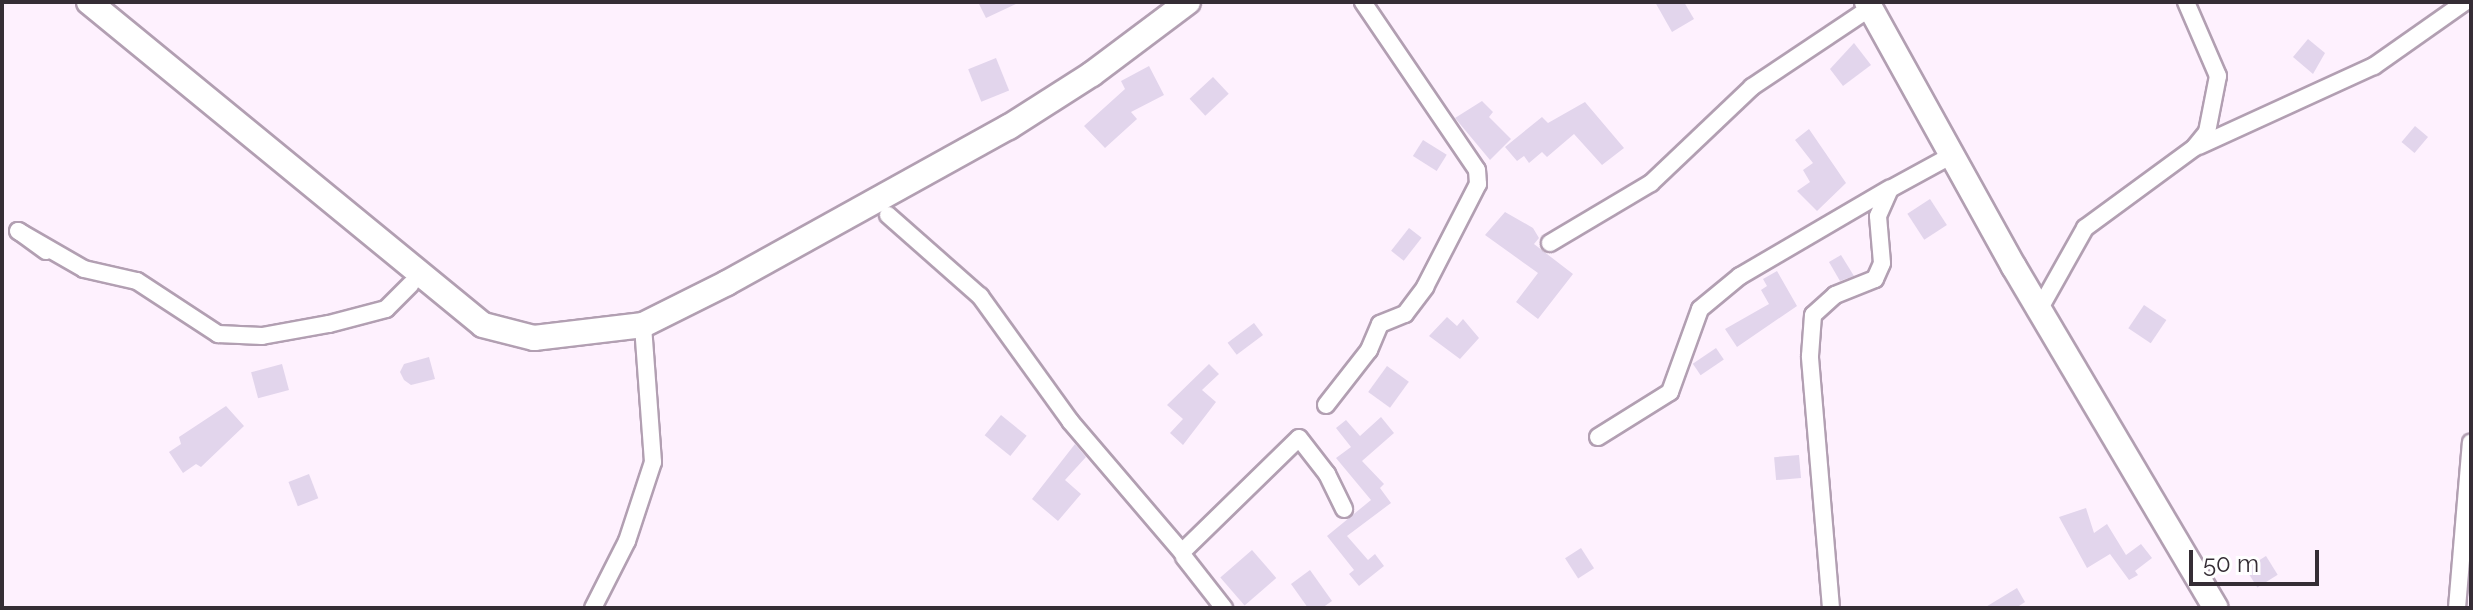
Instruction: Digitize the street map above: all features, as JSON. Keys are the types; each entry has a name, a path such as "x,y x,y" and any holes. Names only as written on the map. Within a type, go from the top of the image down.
{"street":[{"path":"89,2 483,325 534,338 643,325 957,158 1092,74 1188,2"},
{"path":"1326,405 1369,350 1380,324 1405,314 1425,287 1478,184 1477,170 1363,2"},
{"path":"2186,2 2218,76 2207,132 2194,148"},
{"path":"2039,310 2085,228 2194,148 2374,66 2465,2"},
{"path":"1550,243 1651,183 1752,87 1868,5 2039,310 2216,608"},
{"path":"1598,437 1670,392 1700,309 1740,276 1952,155"},
{"path":"1831,608 1810,329 1813,315 1835,295 1875,279 1882,263 1878,216 1890,189"},
{"path":"888,215 980,296 1070,421 1182,552 1299,438 1327,474 1344,509"},
{"path":"2,223 46,251 84,269 137,281 218,334 262,336 329,324 386,309 411,284"},
{"path":"593,608 627,541 653,462 643,325"},
{"path":"2457,608 2471,443"},
{"path":"1184,557 1224,608"}],"building":[{"path":"978,2 1020,2 986,18"},
{"path":"1655,2 1684,2 1694,19 1672,32"},
{"path":"2308,39 2325,53 2313,74 2293,57"},
{"path":"1854,43 1871,65 1843,86 1830,69"},
{"path":"996,58 1009,90 981,102 968,69"},
{"path":"1149,66 1164,95 1131,112 1137,119 1105,148 1084,126 1125,89 1121,81"},
{"path":"1213,77 1229,94 1205,116 1190,99"},
{"path":"1482,101 1493,112 1489,117 1511,139 1490,160 1455,118"},
{"path":"1585,102 1624,148 1602,165 1574,134 1547,157 1542,152 1529,163 1524,156 1517,161 1505,147 1542,117 1548,123"},
{"path":"2415,126 2428,137 2415,153 2402,142"},
{"path":"1809,129 1846,183 1817,211 1797,191 1810,182 1803,170 1813,163 1795,140"},
{"path":"1423,140 1447,155 1437,171 1413,156"},
{"path":"1930,199 1947,225 1924,240 1907,214"},
{"path":"1505,212 1533,228 1539,238 1534,244 1573,274 1538,319 1516,302 1538,273 1485,235"},
{"path":"1409,228 1422,238 1404,261 1391,251"},
{"path":"1841,255 1854,276 1840,281 1829,262"},
{"path":"1777,271 1797,306 1737,347 1725,329 1769,304 1761,290 1767,286 1763,279"},
{"path":"2144,305 2166,320 2151,343 2128,328"},
{"path":"1447,317 1457,326 1463,319 1479,338 1460,359 1429,336"},
{"path":"1254,323 1263,335 1237,355 1228,343"},
{"path":"1716,348 1724,360 1701,375 1693,364"},
{"path":"429,357 435,379 411,385 404,380 400,372 404,364"},
{"path":"282,364 289,390 258,398 251,372"},
{"path":"1209,364 1219,374 1202,390 1216,402 1183,445 1170,433 1183,419 1167,405"},
{"path":"1387,366 1409,382 1390,408 1368,392"},
{"path":"226,406 244,426 201,467 196,464 183,473 169,452 181,444 179,437"},
{"path":"1001,415 1027,436 1010,456 985,435"},
{"path":"1381,417 1394,433 1362,461 1384,484 1380,488 1391,503 1347,536 1368,560 1375,554 1384,566 1359,586 1349,574 1354,570 1327,536 1371,500 1336,458 1351,447 1336,428 1346,420 1360,436"},
{"path":"1075,444 1086,457 1065,480 1081,494 1058,521 1032,499"},
{"path":"1799,455 1801,478 1776,480 1774,457"},
{"path":"309,474 318,498 298,506 288,482"},
{"path":"2086,508 2094,533 2107,524 2126,555 2141,544 2152,558 2135,571 2138,575 2129,580 2110,554 2087,568 2059,517"},
{"path":"1581,548 1594,568 1578,578 1565,558"},
{"path":"1252,550 1276,578 1245,605 1220,578"},
{"path":"2266,556 2278,575 2257,587 2246,569"},
{"path":"1310,570 1332,601 1322,608 1308,608 1291,584"},
{"path":"2017,588 2025,602 2016,608 1984,608"}]}
